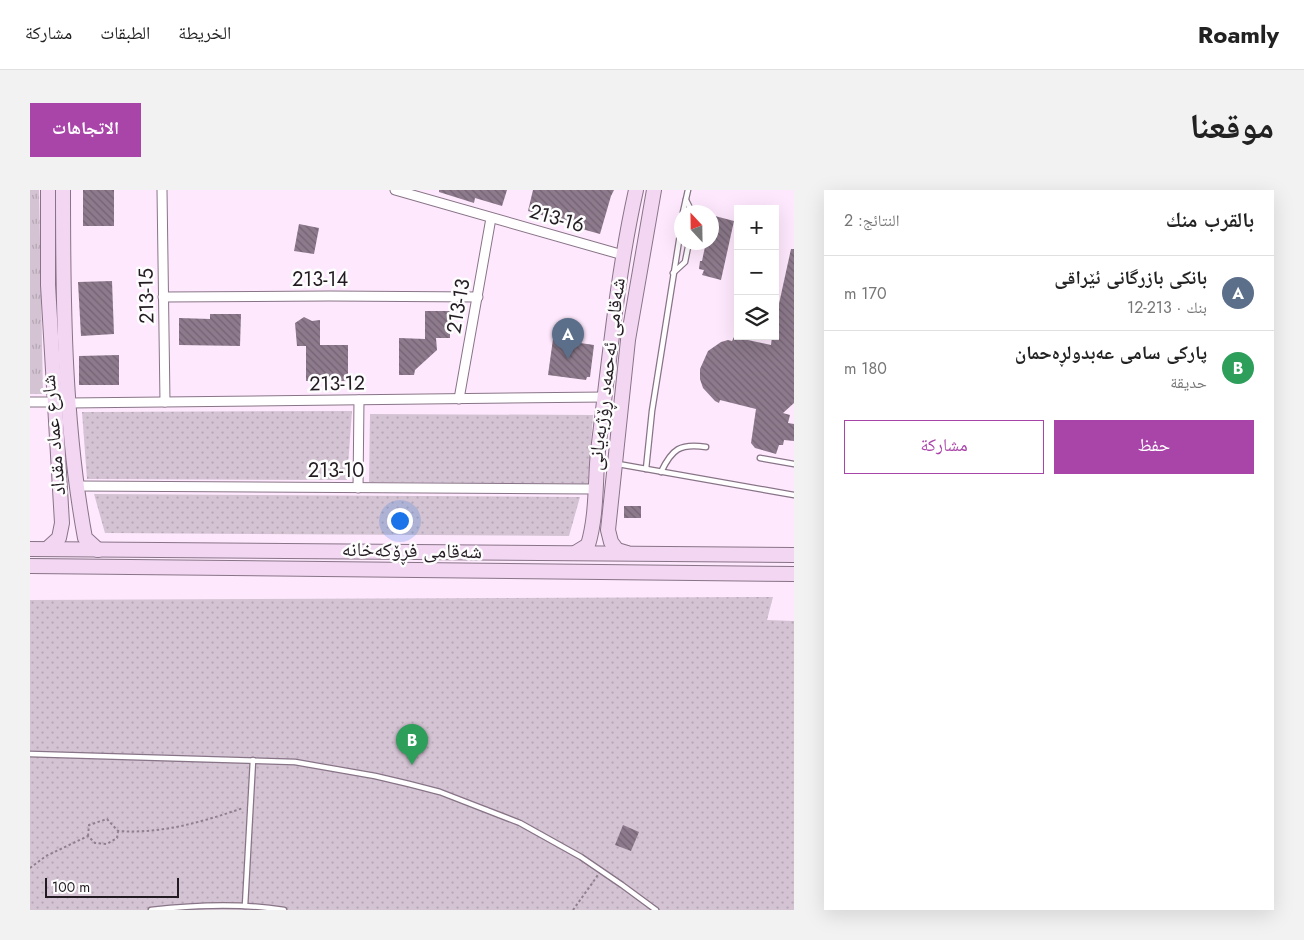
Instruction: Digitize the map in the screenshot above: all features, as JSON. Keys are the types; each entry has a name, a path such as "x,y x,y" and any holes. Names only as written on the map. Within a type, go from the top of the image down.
{"street":[{"name":"شارع عماد مقداد","path":"46,549 59,538 62,523 48,285 48,190"},
{"name":"شارع عماد مقداد","path":"63,190 63,282 69,404 85,538 98,550"},
{"name":"213-15","path":"162,190 165,402"},
{"name":"213-16","path":"395,190 623,255"},
{"name":"شەقامی ئەحمەد ڕۆژبەیانی","path":"591,534 605,397 623,255 636,190"},
{"name":"شەقامی ئەحمەد ڕۆژبەیانی","path":"608,535 631,321 654,190"},
{"name":"213-13","path":"459,399 491,218"},
{"name":"213-14","path":"163,297 478,297"},
{"path":"615,319 631,321"},
{"name":"213-12","path":"69,404 605,397"},
{"path":"358,488 359,400"},
{"path":"30,402 54,402"},
{"name":"213-10","path":"78,486 595,489"},
{"path":"591,534 597,541 608,535 617,550 628,553"},
{"path":"575,553 588,545 591,534"},
{"name":"شەقامی فڕۆکەخانە","path":"30,549 794,555"},
{"name":"شەقامی فڕۆکەخانە","path":"30,566 794,574"}],"lane":[{"path":"685,205 688,190"},
{"path":"686,200 688,205"},
{"path":"646,469 677,250"},
{"path":"673,272 685,262 687,250"},
{"path":"660,472 672,453 681,448 692,445 706,447"},
{"path":"760,458 794,464"},
{"path":"615,464 794,495"},
{"path":"30,754 295,762 375,776 440,792 520,823 557,843 601,870 656,910"},
{"path":"245,906 253,760"},
{"path":"151,910 245,906 284,910"}],"path":[{"path":"118,831 117,838 107,844 94,843 88,836 89,824 107,819 118,831 137,832 203,821 250,805"},
{"path":"30,868 46,856 88,836"},
{"path":"573,910 601,870"}],"green space":[{"path":"30,190 39,190 43,394 30,394"},
{"path":"352,411 347,480 87,479 82,412"},
{"path":"370,414 593,415 588,484 369,482"},
{"path":"94,494 580,497 569,536 105,533"},
{"path":"773,597 767,620 794,621 794,910 30,910 30,600"}],"building":[{"path":"83,190 114,190 114,226 83,226"},
{"path":"439,190 507,190 502,206 475,198 474,203 439,192"},
{"path":"533,190 614,190 600,234 553,221 528,211"},
{"path":"719,217 734,221 721,280 702,275 704,270 699,269 700,261 702,261 704,250 719,250"},
{"path":"299,224 319,228 314,254 294,251"},
{"path":"791,249 794,249 794,403 783,413 790,415 788,423 794,424 794,441 784,440 783,445 779,445 776,454 755,448 751,443 756,409 720,400 719,403 715,401 703,388 700,379 700,369 708,351 721,342 732,341 734,337 734,340 748,340 771,345 772,340 779,340 779,304"},
{"path":"112,281 114,334 81,336 78,282"},
{"path":"425,311 450,311 450,338 436,338 437,350 415,370 414,375 399,375 399,338 425,339"},
{"path":"210,314 241,314 240,346 179,345 179,318 210,319"},
{"path":"304,317 312,321 320,320 320,345 348,345 348,381 306,381 306,346 297,346 295,323"},
{"path":"553,339 594,345 590,377 587,377 586,380 548,375"},
{"path":"119,355 119,385 79,385 79,356"},
{"path":"624,506 641,506 641,518 624,518"},
{"path":"623,825 639,832 631,851 615,845"}],"place":[{"name":"بانکی بازرگانی ئێراقی","path":"568,359"},
{"name":"پارکی سامی عەبدولڕەحمان","path":"412,765"}]}
